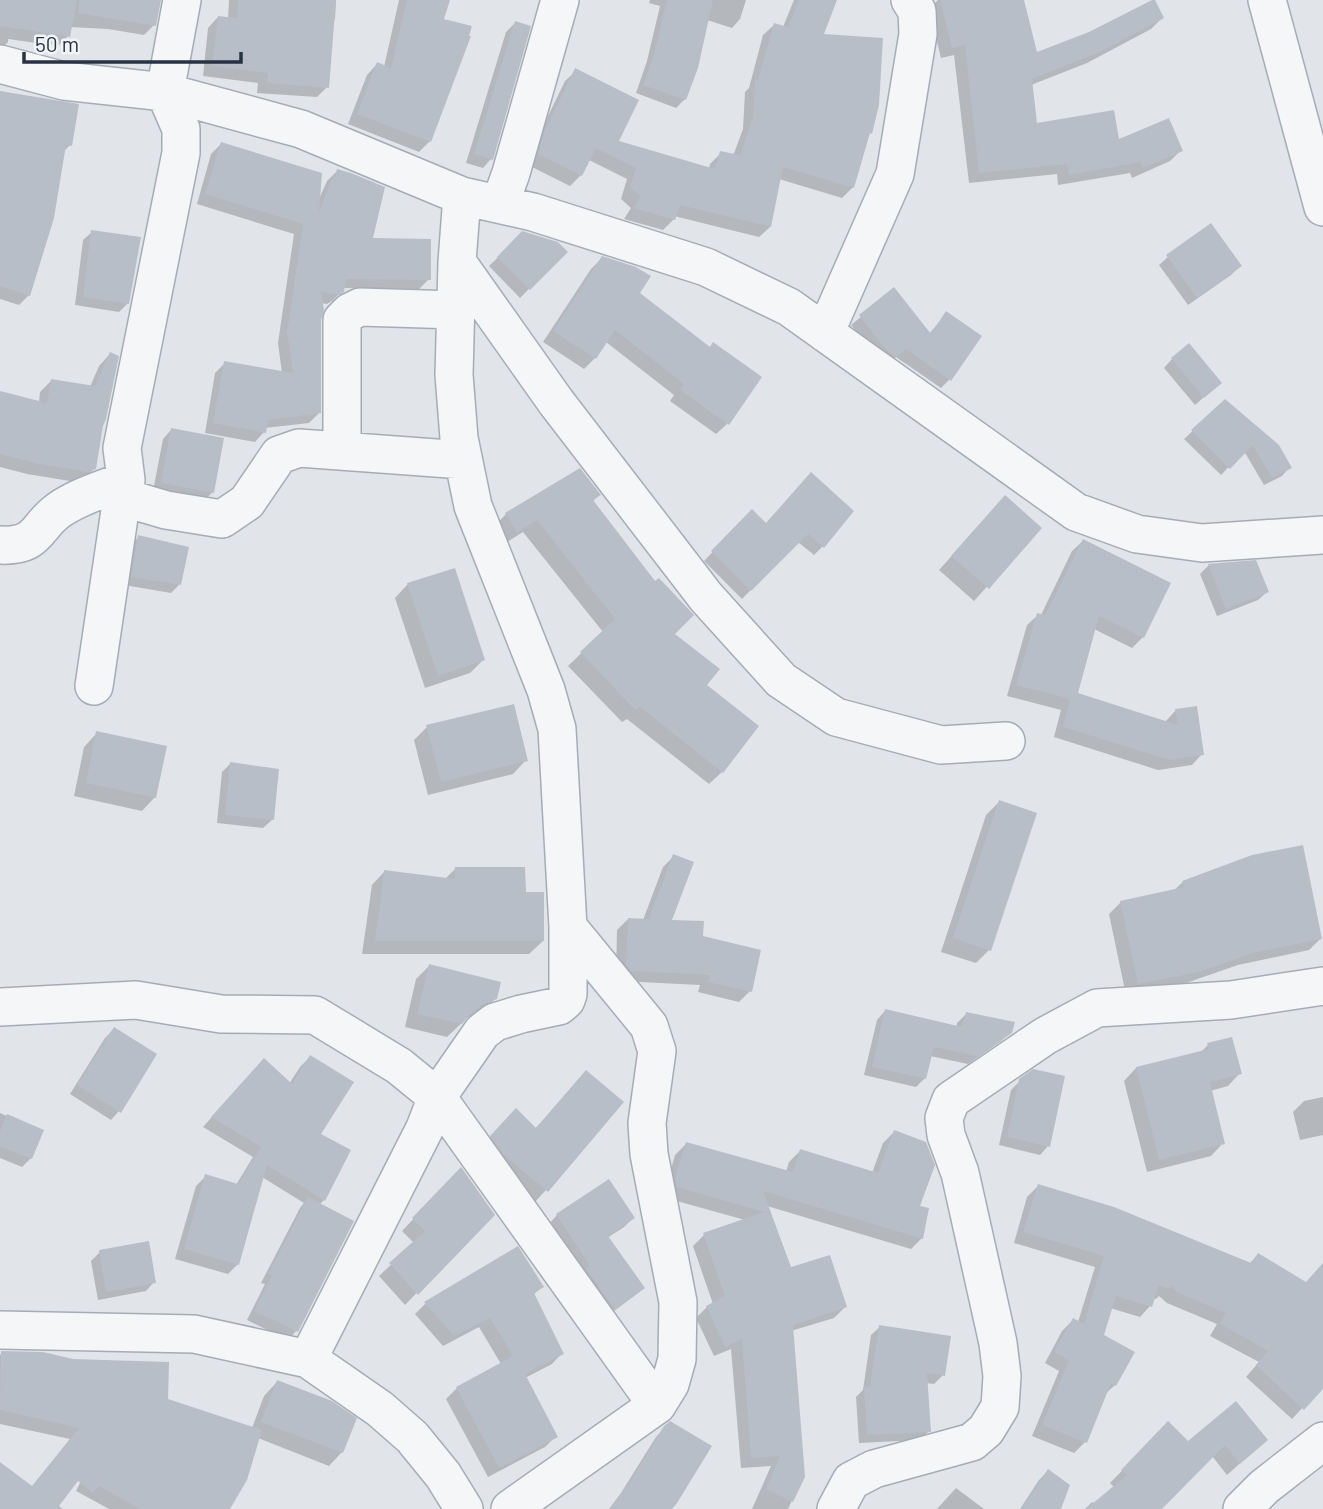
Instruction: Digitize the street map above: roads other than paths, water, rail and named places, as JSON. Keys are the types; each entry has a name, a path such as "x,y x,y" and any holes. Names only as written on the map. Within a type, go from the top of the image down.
{"street":[{"path":"94,686 124,489 122,448 181,153 181,129 165,92 182,0"},
{"path":"499,204 511,173 560,0"},
{"path":"825,333 895,174 918,34 917,11 910,0"},
{"path":"1267,0 1323,207"},
{"path":"0,64 64,81 165,92 301,129 462,196 533,212 706,267 789,307 1076,512 1137,534 1202,543 1323,535"},
{"path":"308,1359 425,1128 437,1097 482,1032 495,1023 520,1014 559,1006 566,1000 568,927 557,729 546,690 473,506 458,438 454,375 462,196"},
{"path":"457,262 556,402 697,586 780,680 836,717 941,744 1006,741"},
{"path":"342,451 342,320 360,307 456,310"},
{"path":"0,545 24,543 38,533 58,511 83,497 124,489 166,510 222,519 247,502 279,455 299,448 463,460"},
{"path":"510,1509 657,1405 670,1384 677,1359 678,1302 648,1144 647,1123 657,1051 649,1026 568,927"},
{"path":"836,1509 851,1481 874,1469 972,1442 986,1430 1000,1407 1002,1376 998,1343 960,1173 946,1135 944,1118 951,1100 1045,1036 1097,1008 1231,1000 1323,986"},
{"path":"0,1007 136,999 221,1014 315,1015 398,1066 437,1097 657,1405"},
{"path":"0,1330 194,1334 308,1359 380,1409 412,1437 443,1475 464,1509"},
{"path":"1242,1509 1264,1487 1323,1441"}]}
